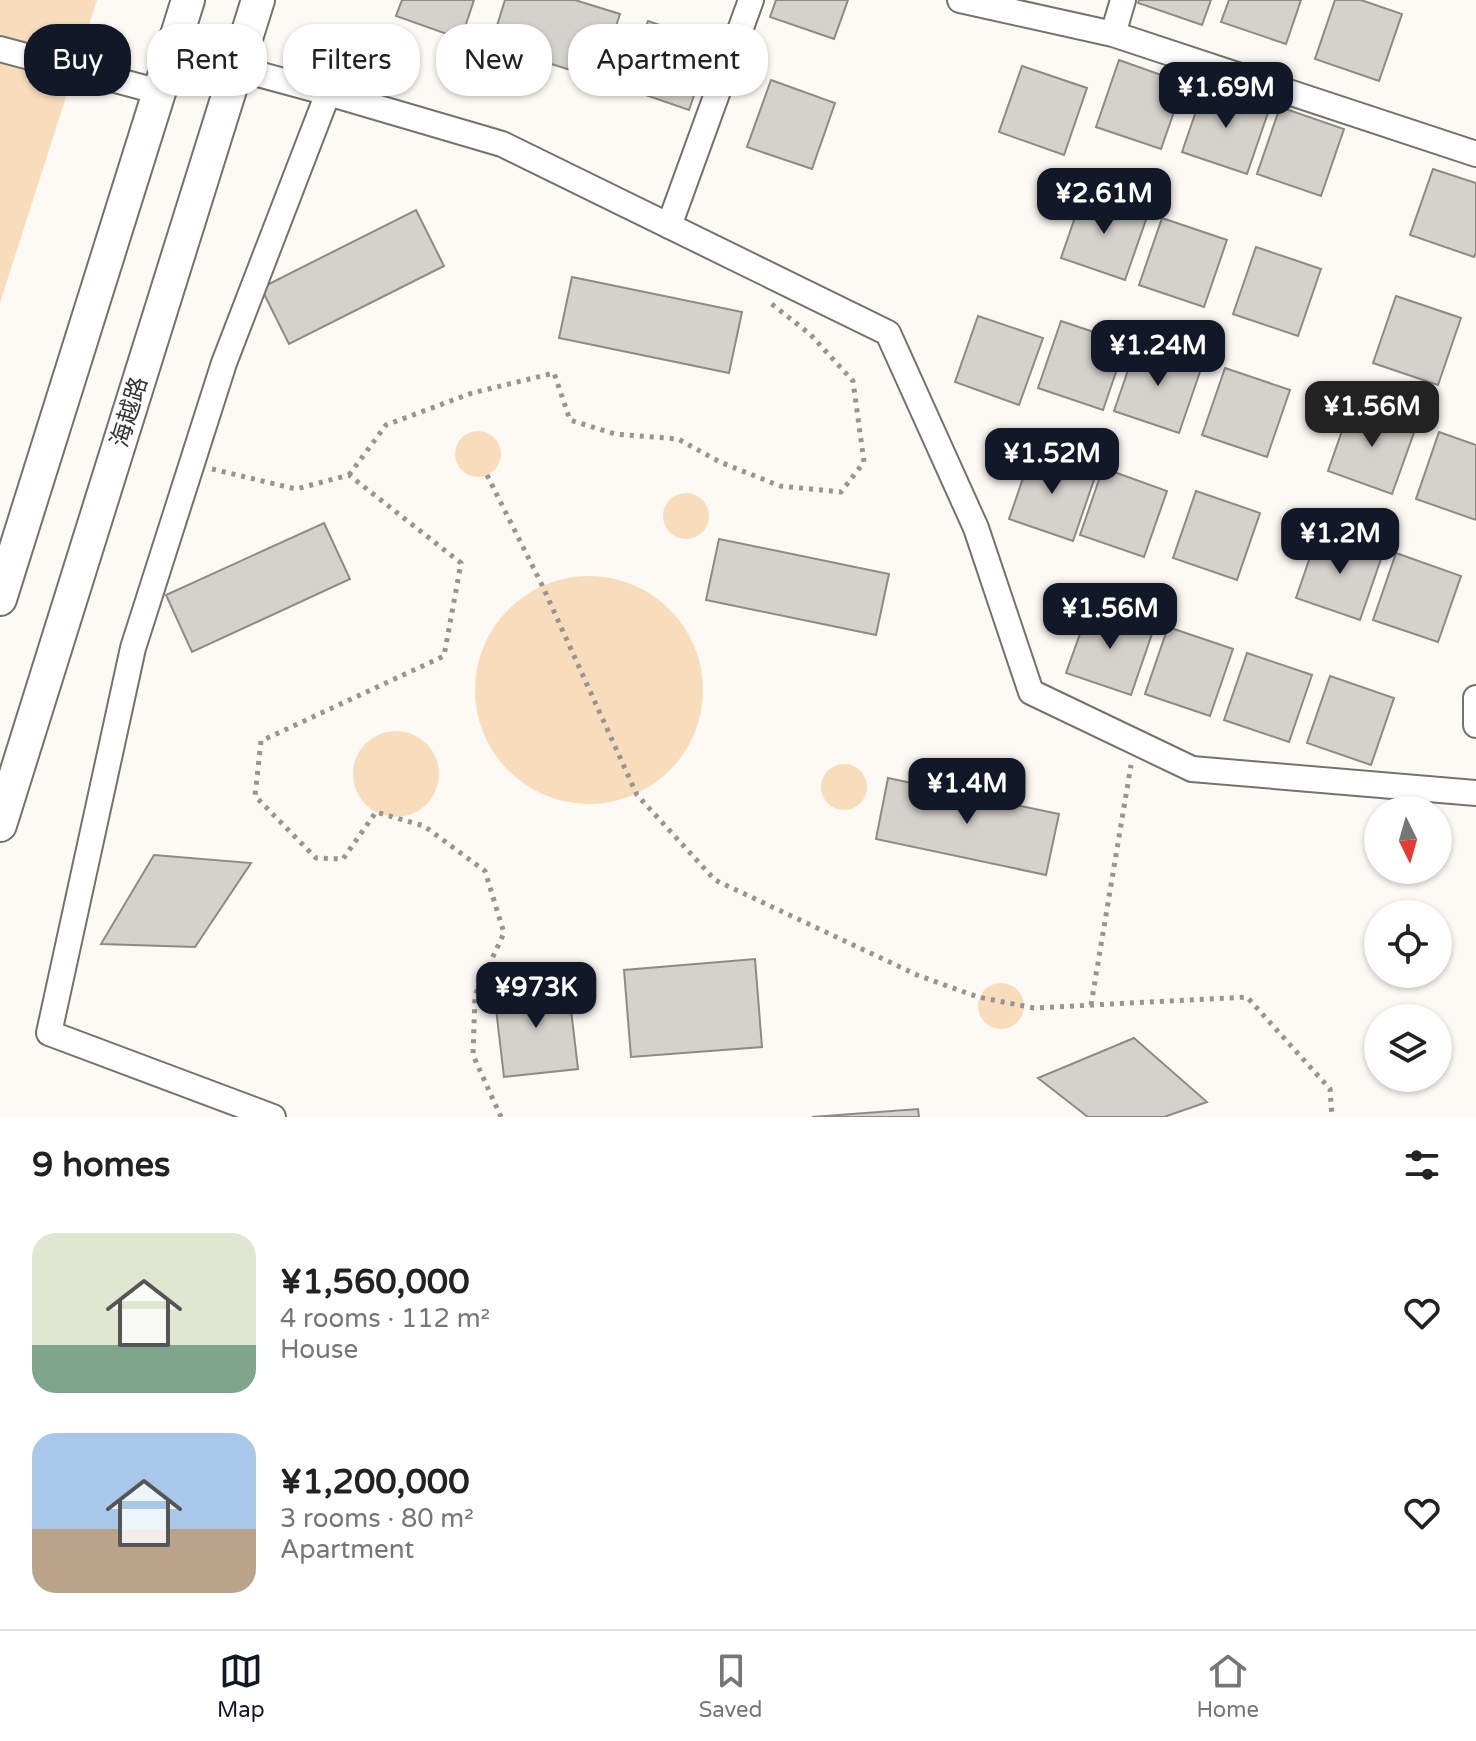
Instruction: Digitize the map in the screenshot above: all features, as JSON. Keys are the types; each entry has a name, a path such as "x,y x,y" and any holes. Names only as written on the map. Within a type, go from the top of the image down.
{"street":[{"path":"181,24 188,0"},
{"name":"海越路","path":"250,24 258,0"},
{"path":"669,226 751,0"},
{"path":"960,0 1113,34 1476,154"},
{"path":"1113,34 1123,0"},
{"path":"0,49 147,89"},
{"path":"0,599 159,96"},
{"name":"海越路","path":"0,825 227,96"},
{"path":"273,1117 49,1033 133,648 224,363 327,96"},
{"path":"338,96 502,144 888,333 976,528 1031,692 1192,769 1476,793"},
{"path":"1476,698 1476,725"}],"path":[{"path":"192,464 296,489 349,475 386,425 472,393 554,373 570,420 615,434 678,439 720,462 780,486 841,492 864,462 853,381 810,334 773,307 765,297"},
{"path":"349,475 461,563 444,656 261,741 255,796 316,858 343,859 376,812 424,826 485,871 504,933 475,995 473,1055 501,1117"},
{"path":"487,475 542,585 637,795 715,880 917,975 978,997 1034,1008 1247,997 1330,1089 1332,1117"},
{"path":"1091,1005 1135,742"}],"shaded area":[{"path":"0,0 97,0 89,24 24,24 24,96 66,96 0,303"},
{"path":"478,431 494,438 501,454 494,470 478,477 462,470 455,454 462,438"},
{"path":"686,493 702,500 709,516 702,532 686,539 670,532 663,516 670,500"},
{"path":"589,576 633,584 670,609 695,646 703,690 695,734 670,771 633,796 589,804 545,796 508,771 483,734 475,690 483,646 508,609 545,584"},
{"path":"396,731 412,735 426,744 435,758 439,774 435,790 426,804 412,813 396,817 380,813 366,804 357,790 353,774 357,758 366,744 380,735"},
{"path":"844,764 860,771 867,787 860,803 844,810 828,803 821,787 828,771"},
{"path":"1001,983 1017,990 1024,1006 1017,1022 1001,1029 985,1022 978,1006 985,990"}],"building":[{"path":"402,0 474,0 466,24 436,24 436,30 396,16"},
{"path":"505,0 575,0 620,14 617,24 568,24 568,69 552,64 552,24 498,24"},
{"path":"776,0 848,0 834,39 770,17"},
{"path":"1139,0 1211,0 1202,25 1138,3"},
{"path":"1229,0 1301,0 1286,44 1221,22"},
{"path":"1335,0 1361,0 1402,14 1379,81 1315,59"},
{"path":"1119,60 1184,83 1161,149 1096,127"},
{"path":"1022,66 1087,88 1064,155 999,132"},
{"path":"771,80 835,103 812,169 747,147 765,96 768,96"},
{"path":"1205,85 1270,107 1247,174 1182,152"},
{"path":"648,96 694,96 689,110"},
{"path":"1280,107 1344,129 1321,196 1257,174"},
{"path":"1433,169 1476,183 1474,257 1410,235"},
{"path":"1084,191 1148,214 1125,280 1061,258"},
{"path":"416,210 444,266 289,344 261,288"},
{"path":"1162,218 1227,240 1204,307 1139,285"},
{"path":"1256,247 1321,269 1298,336 1233,314"},
{"path":"572,277 742,312 729,373 559,338"},
{"path":"1396,296 1461,318 1438,385 1373,363"},
{"path":"978,316 1043,338 1019,405 955,382"},
{"path":"1061,321 1126,343 1103,410 1038,388"},
{"path":"1137,344 1202,366 1179,433 1114,411"},
{"path":"1225,368 1290,390 1267,457 1202,435"},
{"path":"1351,405 1416,427 1392,494 1328,471"},
{"path":"1439,432 1476,445 1476,520 1416,499"},
{"path":"1032,452 1096,474 1073,541 1009,519"},
{"path":"1103,468 1167,491 1144,557 1080,535"},
{"path":"1196,491 1260,513 1237,580 1173,558"},
{"path":"324,523 350,579 192,652 166,595"},
{"path":"1319,531 1383,553 1360,620 1296,598"},
{"path":"719,539 889,574 876,635 706,600"},
{"path":"1396,553 1461,576 1438,642 1373,620"},
{"path":"1090,606 1154,628 1131,695 1066,673"},
{"path":"1168,627 1233,649 1210,716 1145,694"},
{"path":"1247,653 1312,675 1289,742 1224,720"},
{"path":"1330,676 1394,698 1371,765 1307,743"},
{"path":"888,778 1059,814 1046,875 876,839"},
{"path":"154,855 251,863 195,947 101,944"},
{"path":"755,959 762,1047 631,1057 624,970"},
{"path":"568,984 578,1069 504,1077 494,992"},
{"path":"1134,1038 1207,1102 1164,1117 1088,1117 1038,1078"},
{"path":"918,1109 919,1117 812,1117"}]}
